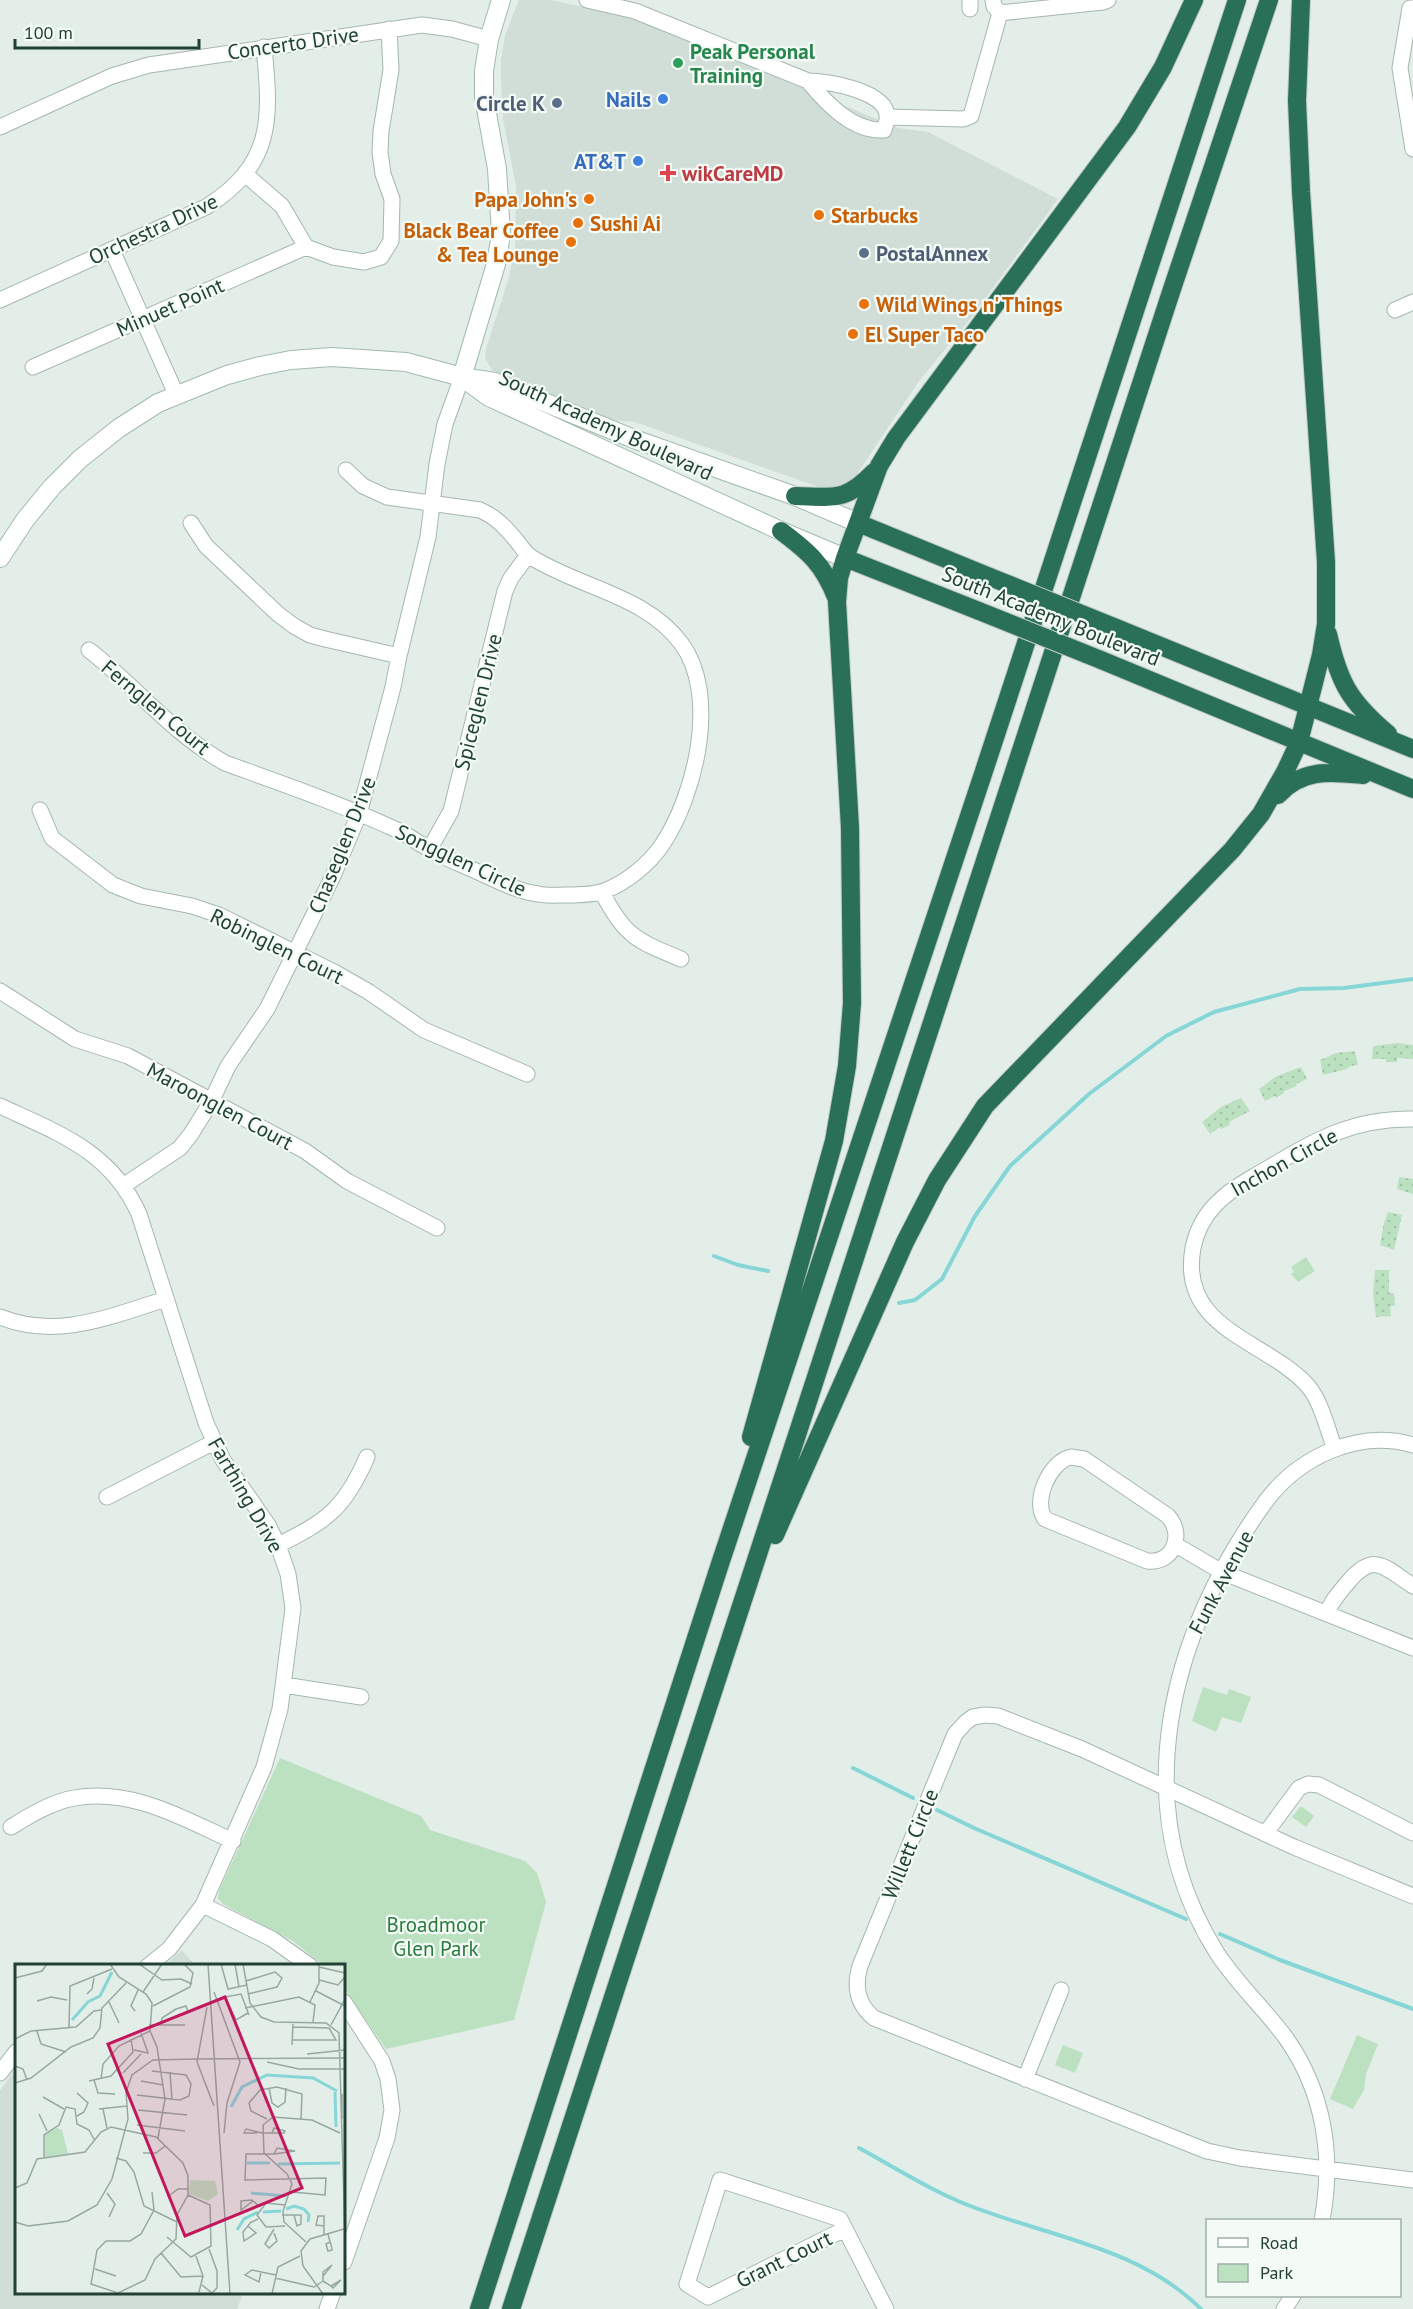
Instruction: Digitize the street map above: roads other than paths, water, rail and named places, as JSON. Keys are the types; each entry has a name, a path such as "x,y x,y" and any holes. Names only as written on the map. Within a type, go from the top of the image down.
{"highway":[{"path":"720,1564 738,1483 834,1141 847,1066 852,1002 850,840 837,602 839,578 845,558 879,466 896,438 1127,127 1163,68 1194,0"},
{"path":"479,2309 720,1564 981,782 1237,0"},
{"path":"511,2309 1150,356 1269,0"},
{"path":"1261,814 1299,742 1309,708 1326,624 1326,562 1297,101 1301,0"},
{"path":"795,496 828,497 849,494 879,466"},
{"name":"South Academy Boulevard","path":"858,523 1407,747"},
{"path":"781,531 812,555 821,566 837,602"},
{"name":"South Academy Boulevard","path":"845,558 1101,660 1413,789"},
{"path":"1326,624 1336,666 1342,683 1352,700 1370,718 1407,747"},
{"path":"734,1630 904,1242 943,1171 985,1106 1232,850 1287,784 1303,776 1323,772 1383,776"}],"street":[{"path":"0,558 25,520 52,487 80,459 119,428 176,394 227,375 260,366 291,360 332,357 406,362 462,377 496,264 501,234 497,169 484,97 484,71 489,39 501,0"},
{"path":"587,0 646,7 808,81 825,81 841,85 874,98 881,102 888,117 884,129 876,130 863,126 842,115 825,102 808,81"},
{"path":"888,117 963,119 971,116 997,6 1108,0"},
{"path":"1413,8 1410,8 1400,68 1413,149"},
{"name":"Concerto Drive","path":"0,127 121,73 149,65 422,25 452,29 489,39"},
{"path":"245,174 282,206 306,247 333,256 364,262 381,257 391,241 392,199 383,174 380,152 391,69 389,29"},
{"name":"Orchestra Drive","path":"0,300 206,207 227,194 245,174 260,148 268,124 269,98 264,47"},
{"name":"Minuet Point","path":"33,367 306,247"},
{"path":"112,250 176,394"},
{"path":"1395,310 1413,302"},
{"name":"South Academy Boulevard","path":"462,377 495,382 634,439 795,496 858,523"},
{"name":"South Academy Boulevard","path":"462,377 489,397 845,558"},
{"name":"Chaseglen Drive","path":"123,1186 180,1148 211,1102 228,1066 267,1010 296,953 359,814 379,744 428,537 437,464 445,424 462,377"},
{"name":"Songglen Circle","path":"346,470 374,493 387,497 480,510 493,516 504,525 528,555 554,570 625,600 664,624 682,645 693,668 700,698 700,733 694,764 684,802 673,827 661,847 644,865 624,880 602,892 539,895 517,889 429,850 399,831 359,814"},
{"path":"191,523 206,546 278,614 294,626 310,635 399,656"},
{"name":"Spiceglen Drive","path":"429,850 451,811 505,591 511,578 528,555"},
{"name":"Fernglen Court","path":"89,650 111,667 189,740 206,752 225,763 359,814"},
{"name":"Robinglen Court","path":"40,810 52,838 113,885 141,896 192,906 219,915 334,972 369,992 424,1030 527,1074"},
{"path":"602,892 622,926 644,944 681,958"},
{"name":"Maroonglen Court","path":"0,991 75,1039 128,1056 305,1151 347,1181 437,1228"},
{"name":"Farthing Drive","path":"0,1106 86,1148 111,1170 123,1186 139,1214 193,1388 214,1442 278,1545 288,1574 293,1608 284,1685 266,1759 203,1905 169,1949 149,1964"},
{"name":"Inchon Circle","path":"1335,1449 1319,1406 1308,1387 1287,1369 1226,1329 1203,1305 1195,1287 1192,1271 1195,1241 1206,1215 1223,1196 1272,1166 1344,1128 1384,1119 1413,1119"},
{"path":"0,1317 26,1326 61,1328 98,1320 166,1299"},
{"name":"Funk Avenue","path":"1322,2219 1328,2170 1324,2127 1316,2098 1297,2056 1285,2038 1228,1970 1196,1914 1179,1867 1166,1788 1168,1731 1178,1678 1199,1617 1222,1572 1278,1486 1305,1464 1335,1449 1369,1441 1413,1445"},
{"path":"107,1497 214,1442"},
{"path":"278,1545 309,1530 339,1507 358,1478 367,1457"},
{"path":"1071,1457 1084,1459 1168,1516 1175,1527 1176,1545 1165,1558 1154,1562 1147,1561 1047,1521 1039,1506 1042,1492 1055,1467 1062,1460 1071,1457"},
{"path":"1176,1545 1222,1572 1413,1648"},
{"path":"1327,1613 1332,1601 1359,1570 1367,1565 1384,1567 1413,1586"},
{"path":"284,1685 361,1697"},
{"name":"Willett Circle","path":"1413,1896 1265,1834 1082,1749 998,1716 985,1715 974,1717 966,1722 955,1734 857,1975 857,1992 864,2008 874,2018 1207,2151 1240,2158 1413,2180"},
{"path":"1265,1834 1299,1788 1312,1784 1321,1786 1413,1833"},
{"path":"11,1827 36,1812 74,1798 117,1797 154,1804 232,1841"},
{"path":"203,1905 272,1939 309,1964"},
{"path":"1025,2079 1061,1990"},
{"path":"345,2004 382,2061 388,2079 392,2110 387,2138 345,2259"},
{"path":"0,2073 15,2053"},
{"name":"Grant Court","path":"845,2229 708,2297 687,2284 720,2180 840,2218 886,2309"},
{"path":"327,2309 332,2294"}],"waterway":[{"path":"899,1303 915,1300 942,1279 975,1216 1010,1166 1089,1094 1166,1036 1214,1012 1300,989 1344,988 1413,979"},
{"path":"714,1256 738,1265 768,1271"},
{"path":"853,1768 913,1798"},
{"path":"937,1810 1186,1919"},
{"path":"1220,1934 1280,1960 1413,2009"},
{"path":"859,2148 958,2201 1123,2258 1177,2288 1201,2309"}],"place":[{"name":"Peak Personal Training","path":"678,63"},
{"name":"Nails","path":"663,99"},
{"name":"Circle K","path":"557,103"},
{"name":"AT&T","path":"638,161"},
{"name":"wikCareMD","path":"668,173"},
{"name":"Papa John's","path":"589,199"},
{"name":"Starbucks","path":"819,215"},
{"name":"Sushi Ai","path":"578,223"},
{"name":"Black Bear Coffee & Tea Lounge","path":"571,242"},
{"name":"PostalAnnex","path":"864,253"},
{"name":"Wild Wings n' Things","path":"864,304"},
{"name":"El Super Taco","path":"853,334"}],"park label":[{"name":"Broadmoor Glen Park","path":"436,1936"}]}
